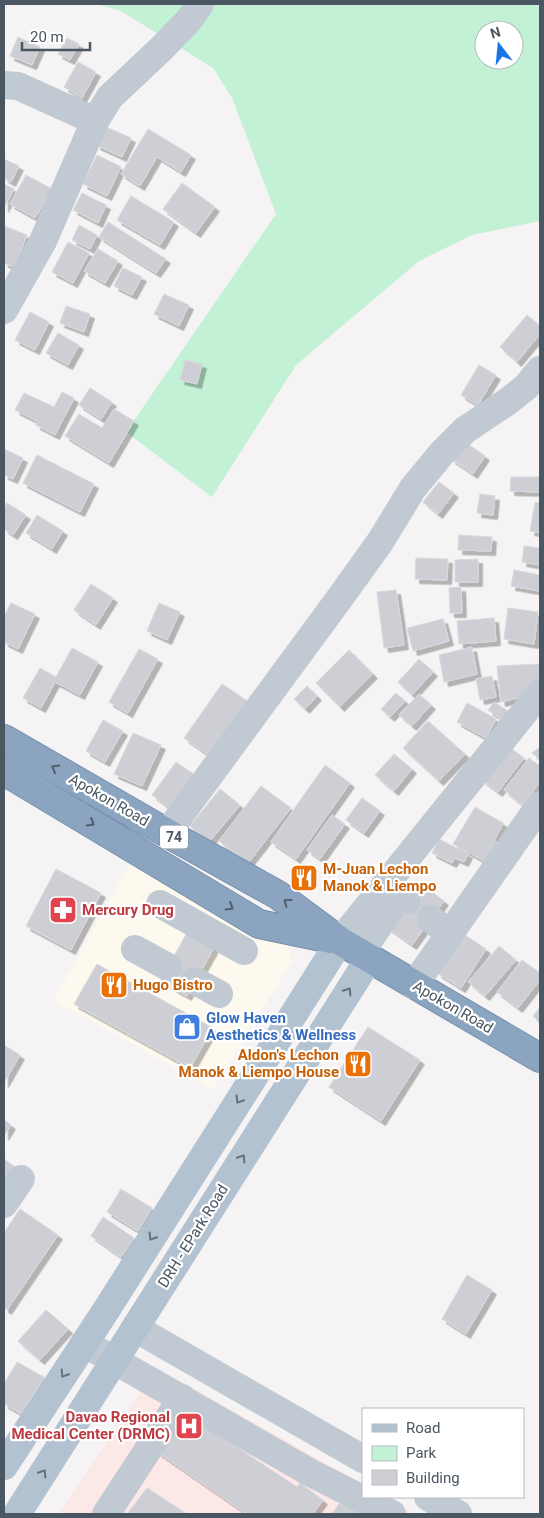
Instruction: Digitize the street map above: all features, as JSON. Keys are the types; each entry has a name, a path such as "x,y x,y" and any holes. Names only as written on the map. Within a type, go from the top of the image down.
{"highway":[{"name":"Apokon Road","path":"4,739 278,895 356,951 540,1058"},
{"name":"Apokon Road","path":"4,771 259,924 356,951"}],"main road":[{"name":"DRH - EPark Road","path":"17,1514 135,1328 356,951"},
{"path":"4,1466 84,1343 356,951"}],"street":[{"path":"4,310 43,240 95,121 110,97 162,48 200,4"},
{"path":"4,85 18,86 95,121"},
{"path":"167,833 342,596 380,542 419,481 442,453 465,430 507,402 526,386 540,370"},
{"path":"356,951 540,693"},
{"path":"414,985 441,926 540,805"},
{"path":"356,951 400,895 406,900"},
{"path":"160,904 244,951"},
{"path":"135,949 168,967"},
{"path":"195,981 219,994"},
{"path":"4,1204 21,1179"},
{"path":"135,1328 362,1458"},
{"path":"84,1343 311,1473 392,1514"},
{"path":"106,1514 182,1398"},
{"path":"430,1498 458,1514"},
{"path":"4,1510 10,1514"}],"shaded area":[{"path":"139,847 284,930 292,961 213,1089 54,1000"},
{"name":"Davao Regional Medical Center (DRMC)","path":"157,1368 362,1483 362,1498 387,1498 415,1514 59,1514"}],"green space":[{"path":"96,4 540,4 540,221 472,235 419,261 296,365 212,497 126,432 276,214 232,98 213,68 121,11"}],"building":[{"path":"18,37 40,47 32,65 10,56"},
{"path":"67,38 79,44 70,60 58,54"},
{"path":"78,62 96,72 82,98 64,87"},
{"path":"104,126 131,138 122,157 96,145"},
{"path":"148,129 191,155 181,172 157,157 140,186 121,174"},
{"path":"97,155 121,167 107,196 83,184"},
{"path":"4,159 19,166 11,182 4,178"},
{"path":"26,175 52,189 35,218 10,204"},
{"path":"182,183 215,207 196,233 163,209"},
{"path":"4,184 14,189 4,208"},
{"path":"82,193 106,205 98,223 73,210"},
{"path":"131,196 174,222 160,245 117,220"},
{"path":"108,222 166,259 156,273 99,237"},
{"path":"79,225 97,235 90,249 72,240"},
{"path":"4,226 27,235 14,267 4,263"},
{"path":"68,242 89,253 73,283 52,272"},
{"path":"98,249 118,261 105,283 84,271"},
{"path":"123,268 142,277 132,295 114,286"},
{"path":"164,294 189,305 179,326 154,314"},
{"path":"66,306 90,314 84,332 60,323"},
{"path":"30,312 49,322 35,350 15,340"},
{"path":"527,315 540,326 540,334 517,362 500,347"},
{"path":"58,333 79,345 68,365 46,353"},
{"path":"185,360 202,364 197,384 180,380"},
{"path":"479,365 496,375 478,405 461,395"},
{"path":"90,388 112,402 101,419 79,405"},
{"path":"62,392 74,398 55,435 36,425 37,421 15,410 24,393 54,407"},
{"path":"114,409 134,421 109,463 65,436 79,414 102,428"},
{"path":"464,441 485,456 473,474 451,459"},
{"path":"4,449 23,458 13,479 4,475"},
{"path":"37,455 94,484 80,512 23,483"},
{"path":"511,477 540,477 540,492 510,491"},
{"path":"439,482 454,493 438,514 423,502"},
{"path":"480,494 495,496 493,515 477,513"},
{"path":"535,502 540,503 540,533 530,531"},
{"path":"7,503 26,515 13,535 4,529 4,509"},
{"path":"37,515 63,531 52,549 26,533"},
{"path":"459,535 492,537 491,551 458,550"},
{"path":"524,546 540,548 540,565 522,562"},
{"path":"416,558 448,559 447,580 415,579"},
{"path":"478,559 478,582 455,582 455,560"},
{"path":"514,570 540,575 540,591 511,586"},
{"path":"91,584 113,598 96,625 74,610"},
{"path":"461,587 462,613 450,613 449,588"},
{"path":"396,590 404,645 384,648 377,592"},
{"path":"11,603 35,614 18,649 4,642 4,617"},
{"path":"159,603 180,612 167,640 147,631"},
{"path":"508,608 538,612 534,644 504,639"},
{"path":"494,618 496,641 459,644 457,621"},
{"path":"443,619 449,641 413,651 407,628"},
{"path":"472,647 477,674 444,682 439,655"},
{"path":"72,648 98,662 80,695 55,682 41,708 23,698 40,668 56,677"},
{"path":"139,649 158,659 128,713 109,702"},
{"path":"349,650 373,674 340,707 316,683"},
{"path":"419,659 433,672 412,695 398,682"},
{"path":"540,664 540,675 533,694 501,702 497,666"},
{"path":"492,676 496,697 480,700 476,679"},
{"path":"222,684 249,702 210,756 184,738"},
{"path":"307,686 317,696 305,709 294,699"},
{"path":"396,693 405,701 390,717 381,709"},
{"path":"419,694 431,705 412,726 399,715"},
{"path":"494,702 511,713 497,727 500,718 488,710"},
{"path":"467,703 496,719 486,738 457,722"},
{"path":"103,720 123,731 105,762 86,751"},
{"path":"428,721 465,754 439,781 403,748"},
{"path":"133,733 161,745 142,786 114,774"},
{"path":"508,746 524,758 498,792 482,780"},
{"path":"540,747 540,759 532,753"},
{"path":"394,754 412,769 394,791 375,775"},
{"path":"529,758 540,766 540,782 522,805 504,790"},
{"path":"176,762 195,775 171,809 152,795"},
{"path":"325,765 350,783 296,859 271,842"},
{"path":"261,786 291,808 248,863 219,841"},
{"path":"220,789 240,805 209,842 190,826"},
{"path":"362,798 380,811 364,833 346,820"},
{"path":"475,807 503,823 494,841 500,844 488,863 453,844"},
{"path":"332,815 345,824 320,859 307,850"},
{"path":"439,839 468,854 464,862 455,858 452,863 432,853"},
{"name":"Mercury Drug","path":"56,869 101,893 71,950 26,926"},
{"path":"419,882 444,901 412,945 387,927"},
{"path":"188,931 215,946 187,996 160,981"},
{"path":"462,933 486,949 461,988 437,973"},
{"path":"499,946 516,960 485,996 468,982"},
{"path":"522,960 540,973 540,980 518,1008 497,992"},
{"path":"97,964 213,1028 190,1068 74,1004"},
{"path":"540,1007 540,1023 533,1016"},
{"path":"368,1027 420,1060 381,1121 329,1087"},
{"path":"4,1045 20,1055 4,1083"},
{"path":"4,1120 11,1125 4,1136"},
{"path":"4,1159 15,1167 4,1184"},
{"path":"121,1189 152,1208 138,1231 107,1212"},
{"path":"20,1209 58,1235 7,1310 4,1308 4,1233"},
{"path":"103,1217 134,1238 121,1257 91,1236"},
{"path":"467,1275 492,1290 466,1334 442,1319"},
{"path":"46,1310 68,1329 40,1360 18,1341"},
{"path":"17,1362 44,1377 22,1414 4,1404 4,1384"},
{"path":"186,1407 205,1426 297,1487 300,1483 323,1500 313,1514 247,1514 157,1452"},
{"path":"147,1488 187,1514 127,1514"},
{"path":"341,1501 366,1514 332,1514"}],"place":[{"name":"M-Juan Lechon Manok & Liempo","path":"304,878"},
{"name":"Mercury Drug","path":"63,910"},
{"name":"Hugo Bistro","path":"114,985"},
{"name":"Glow Haven Aesthetics & Wellness","path":"187,1027"},
{"name":"Aldon's Lechon Manok & Liempo House","path":"358,1064"},
{"name":"Davao Regional Medical Center (DRMC)","path":"189,1426"}]}
